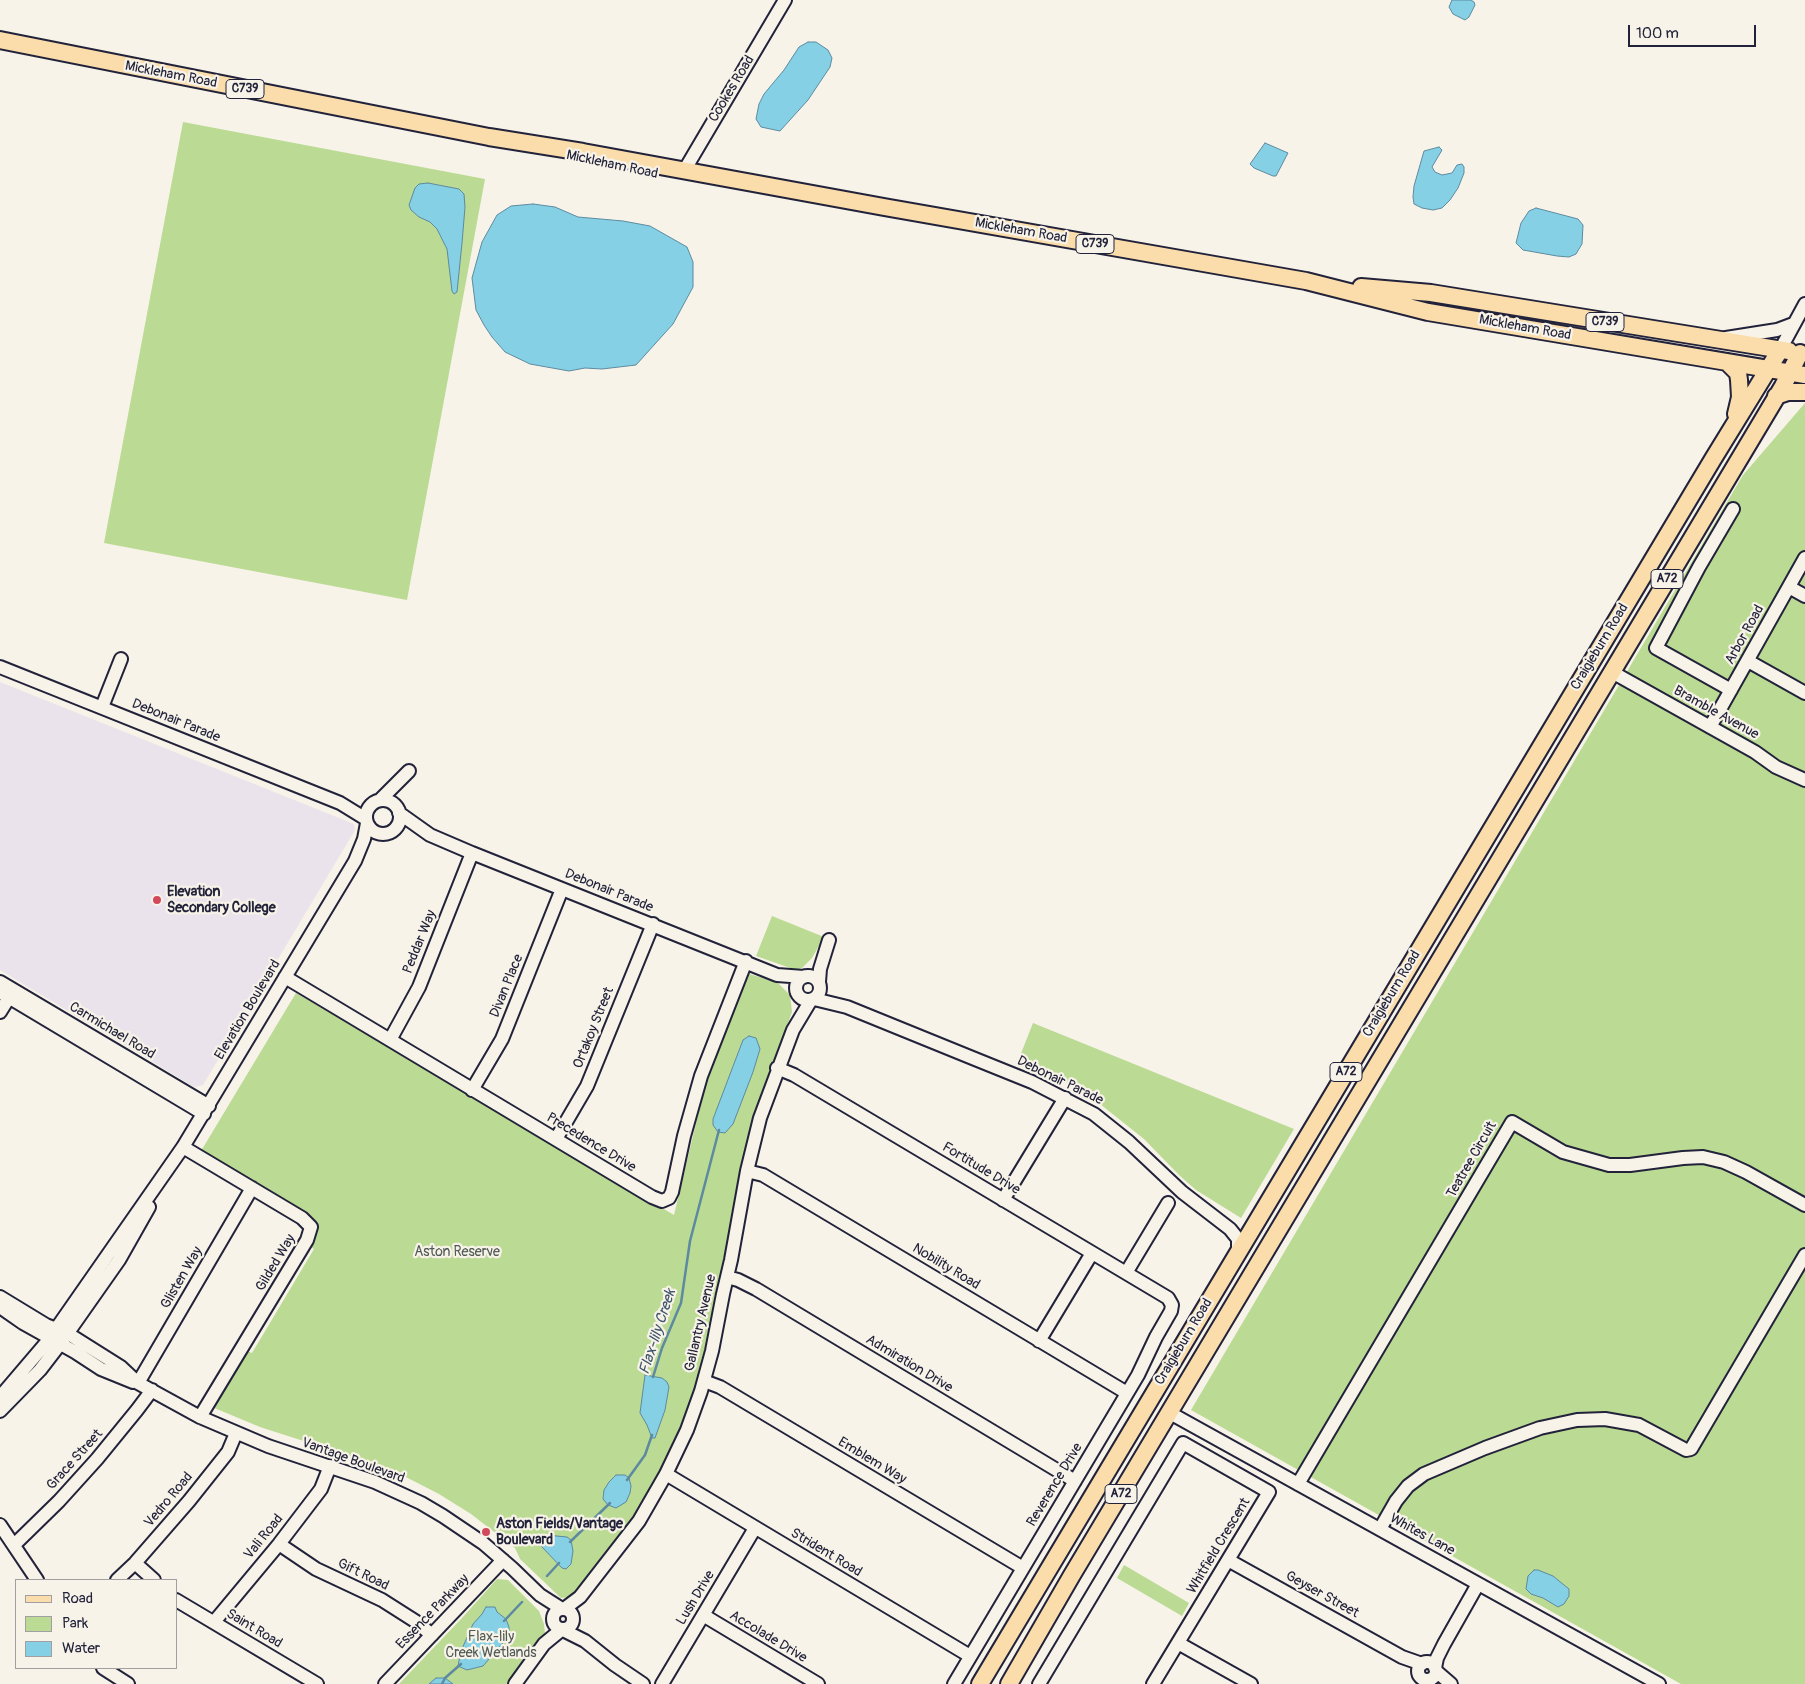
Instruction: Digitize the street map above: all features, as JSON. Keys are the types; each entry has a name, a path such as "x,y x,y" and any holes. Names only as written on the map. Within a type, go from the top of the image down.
{"main road":[{"name":"Mickleham Road","path":"0,40 489,137 684,170"},
{"name":"Mickleham Road","path":"489,137 684,170 825,203 884,207 1306,281 1428,312 1797,374"},
{"name":"Mickleham Road","path":"1306,281 1431,293 1780,350 1803,350"},
{"name":"Craigieburn Road","path":"980,1684 1780,350"},
{"name":"Craigieburn Road","path":"1009,1684 1776,396 1797,374 1803,350"},
{"path":"1728,363 1738,373 1740,390 1740,398 1729,433"},
{"path":"1776,396 1788,392 1805,392"}],"street":[{"name":"Cookes Road","path":"684,170 785,0"},
{"name":"Craigieburn Road","path":"1780,350 1805,304"},
{"path":"1716,340 1776,330 1793,324"},
{"path":"1731,690 1656,648 1699,567 1734,509"},
{"name":"Arbor Road","path":"1710,727 1805,558"},
{"path":"1789,587 1805,596"},
{"path":"102,707 121,658"},
{"path":"1748,661 1805,693"},
{"name":"Debonair Parade","path":"0,667 340,803 367,821"},
{"name":"Bramble Avenue","path":"1612,672 1755,752 1776,767 1805,780"},
{"path":"409,771 402,784 398,824 388,832 379,833 373,830 367,821 368,809 375,802 409,771"},
{"path":"375,802 390,801 398,811"},
{"name":"Debonair Parade","path":"340,803 375,802"},
{"name":"Debonair Parade","path":"398,811 430,835"},
{"name":"Elevation Boulevard","path":"355,861 364,839 367,821"},
{"name":"Debonair Parade","path":"388,832 410,831 430,835 777,975 806,977"},
{"name":"Elevation Boulevard","path":"0,1397 58,1336 118,1260 137,1230 166,1173 206,1110 355,861 370,843 388,832"},
{"name":"Peddar Way","path":"390,1040 419,987 472,853"},
{"name":"Divan Place","path":"472,1090 502,1039 562,889"},
{"name":"Ortakoy Street","path":"556,1139 587,1086 653,924"},
{"path":"828,944 820,969 819,993 813,999 804,1000 798,993 797,984 806,977 828,944"},
{"name":"Precedence Drive","path":"285,977 652,1197 662,1201 669,1198 673,1188 684,1136 701,1076 746,962"},
{"name":"Debonair Parade","path":"777,975 798,993"},
{"path":"806,977 814,977 820,984"},
{"name":"Carmichael Road","path":"0,982 8,993 206,1110"},
{"name":"Debonair Parade","path":"820,984 847,1007"},
{"path":"0,1012 8,993"},
{"name":"Gallantry Avenue","path":"793,1030 798,993"},
{"name":"Debonair Parade","path":"813,999 847,1007 1019,1077 1094,1114 1116,1130 1182,1192 1230,1229"},
{"name":"Gallantry Avenue","path":"515,1684 563,1619 626,1540 652,1501 687,1430 704,1381 731,1260 747,1170 760,1118 777,1068 793,1030 813,999"},
{"name":"Fortitude Drive","path":"777,1068 801,1079 1168,1298"},
{"path":"1003,1200 1064,1098"},
{"name":"Teatree Circuit","path":"1298,1484 1512,1122 1563,1152 1609,1165 1630,1165 1683,1158 1703,1158 1724,1162 1741,1169 1805,1205"},
{"name":"Gilded Way","path":"183,1147 305,1220 311,1227 311,1232 200,1417"},
{"name":"Nobility Road","path":"747,1170 763,1175 1128,1393"},
{"name":"Glisten Way","path":"138,1383 252,1188"},
{"path":"1126,1273 1168,1203"},
{"path":"1230,1229 1245,1230 1254,1226"},
{"path":"1230,1229 1238,1239 1238,1252"},
{"path":"1039,1340 1092,1253"},
{"path":"1380,1529 1396,1501 1408,1486 1424,1474 1540,1428 1577,1420 1605,1419 1638,1425 1686,1450 1691,1449 1805,1254"},
{"name":"Admiration Drive","path":"727,1277 756,1289 1075,1481"},
{"name":"Vantage Boulevard","path":"0,1297 46,1325 101,1369 138,1383 200,1417 236,1433 284,1452 375,1482 421,1503 464,1529 503,1560 540,1594 585,1641 643,1684"},
{"name":"Reverence Drive","path":"954,1684 1128,1393 1171,1311 1172,1304 1168,1298"},
{"name":"Vantage Boulevard","path":"0,1308 58,1336"},
{"name":"Elevation Boulevard","path":"0,1411 40,1370 58,1336"},
{"name":"Emblem Way","path":"704,1381 728,1392 1023,1568"},
{"name":"Grace Street","path":"14,1545 59,1501 91,1466 134,1415 152,1390"},
{"name":"Whites Lane","path":"1170,1413 1654,1683"},
{"name":"Vedro Road","path":"118,1579 136,1562 189,1501 230,1448 236,1433"},
{"name":"Whitfield Crescent","path":"1039,1684 1183,1443 1269,1492 1154,1684"},
{"name":"Vali Road","path":"214,1622 279,1544 324,1484 330,1466"},
{"name":"Strident Road","path":"666,1474 970,1656"},
{"path":"0,1525 36,1579"},
{"name":"Lush Drive","path":"662,1684 755,1528"},
{"name":"Gift Road","path":"279,1544 316,1569 382,1600 432,1635"},
{"name":"Essence Parkway","path":"385,1684 503,1560"},
{"name":"Geyser Street","path":"1228,1560 1402,1657 1426,1674 1447,1684"},
{"path":"136,1562 153,1579"},
{"path":"1426,1674 1478,1584"},
{"name":"Saint Road","path":"178,1601 317,1684"},
{"name":"Accolade Drive","path":"703,1615 818,1684"},
{"path":"1178,1643 1250,1684"},
{"path":"105,1669 128,1684"},
{"name":"Geyser Street","path":"1426,1674 1451,1684"}],"shaded area":[{"name":"Elevation Secondary College","path":"0,682 354,824 355,830 203,1085 194,1087 0,970"}],"green space":[{"path":"183,122 485,179 407,600 104,543"},
{"path":"1805,403 1805,1684 1681,1684 1191,1410 1743,475"},
{"path":"772,916 824,937 812,958 802,968 796,970 756,956"},
{"name":"Aston Reserve","path":"749,974 777,982 790,995 792,1012 755,1112 700,1373 687,1411 662,1470 632,1526 571,1597 561,1598 520,1559 515,1548 471,1514 439,1494 402,1475 372,1463 260,1427 212,1407 246,1351 252,1353 314,1249 309,1246 319,1224 201,1151 296,993 674,1215 703,1094 722,1039"},
{"path":"1033,1023 1294,1129 1241,1218 1196,1190 1144,1139 1100,1104 1074,1087 1018,1061"},
{"path":"1124,1565 1189,1603 1182,1616 1117,1578"},
{"name":"Flax-lily Creek Wetlands","path":"497,1579 508,1580 539,1611 544,1624 545,1634 510,1684 399,1684 462,1618"}],"water":[{"path":"1452,0 1471,0 1474,2 1475,5 1469,17 1465,20 1453,14 1449,7"},
{"path":"808,42 816,42 828,50 832,58 830,67 808,100 780,131 761,127 756,119 759,104 764,94 784,70 799,47"},
{"path":"1265,143 1288,153 1276,176 1254,168 1250,164"},
{"path":"1439,147 1442,150 1432,167 1435,172 1442,175 1452,173 1457,165 1462,164 1464,173 1458,188 1442,208 1433,210 1422,208 1414,204 1414,186 1424,151"},
{"path":"428,183 459,189 464,194 465,207 462,243 457,292 454,294 452,291 447,249 437,229 430,222 419,217 411,210 409,205 415,188 419,184"},
{"path":"533,204 555,207 578,217 623,221 650,226 687,247 693,262 693,287 673,324 636,365 602,369 585,368 569,371 530,364 505,352 484,325 476,310 472,278 482,242 497,215 511,206"},
{"path":"1536,208 1578,219 1583,225 1582,244 1576,254 1569,257 1523,250 1516,243 1521,223 1529,211"},
{"path":"749,1036 756,1038 760,1049 753,1072 733,1124 725,1133 718,1132 713,1125 713,1119 743,1040"},
{"path":"645,1375 662,1378 669,1387 665,1410 655,1438 652,1438 640,1413"},
{"path":"616,1475 625,1475 629,1478 631,1486 626,1502 616,1508 608,1505 603,1499 604,1490"},
{"path":"546,1535 567,1537 571,1540 573,1551 571,1564 566,1569 562,1568 542,1547 540,1538"},
{"path":"1534,1570 1553,1576 1569,1589 1569,1596 1564,1604 1558,1607 1543,1598 1531,1594 1526,1589 1528,1576"},
{"path":"486,1607 495,1607 497,1612 506,1619 509,1627 509,1636 483,1666 467,1670 458,1666 461,1651 473,1624"},
{"path":"436,1678 445,1678 453,1684 429,1684"}],"waterway":[{"name":"Flax-lily Creek","path":"653,1377 662,1348 681,1303 690,1241 719,1130"},
{"name":"Flax-lily Creek","path":"627,1480 645,1455 652,1435"},
{"name":"Flax-lily Creek","path":"570,1542 610,1503"},
{"name":"Flax-lily Creek","path":"547,1576 559,1563"},
{"name":"Flax-lily Creek","path":"504,1621 522,1602"},
{"name":"Flax-lily Creek","path":"442,1684 445,1678 461,1664"}],"place":[{"name":"Elevation Secondary College","path":"157,900"},
{"name":"Aston Fields/Vantage Boulevard","path":"486,1532"}]}
